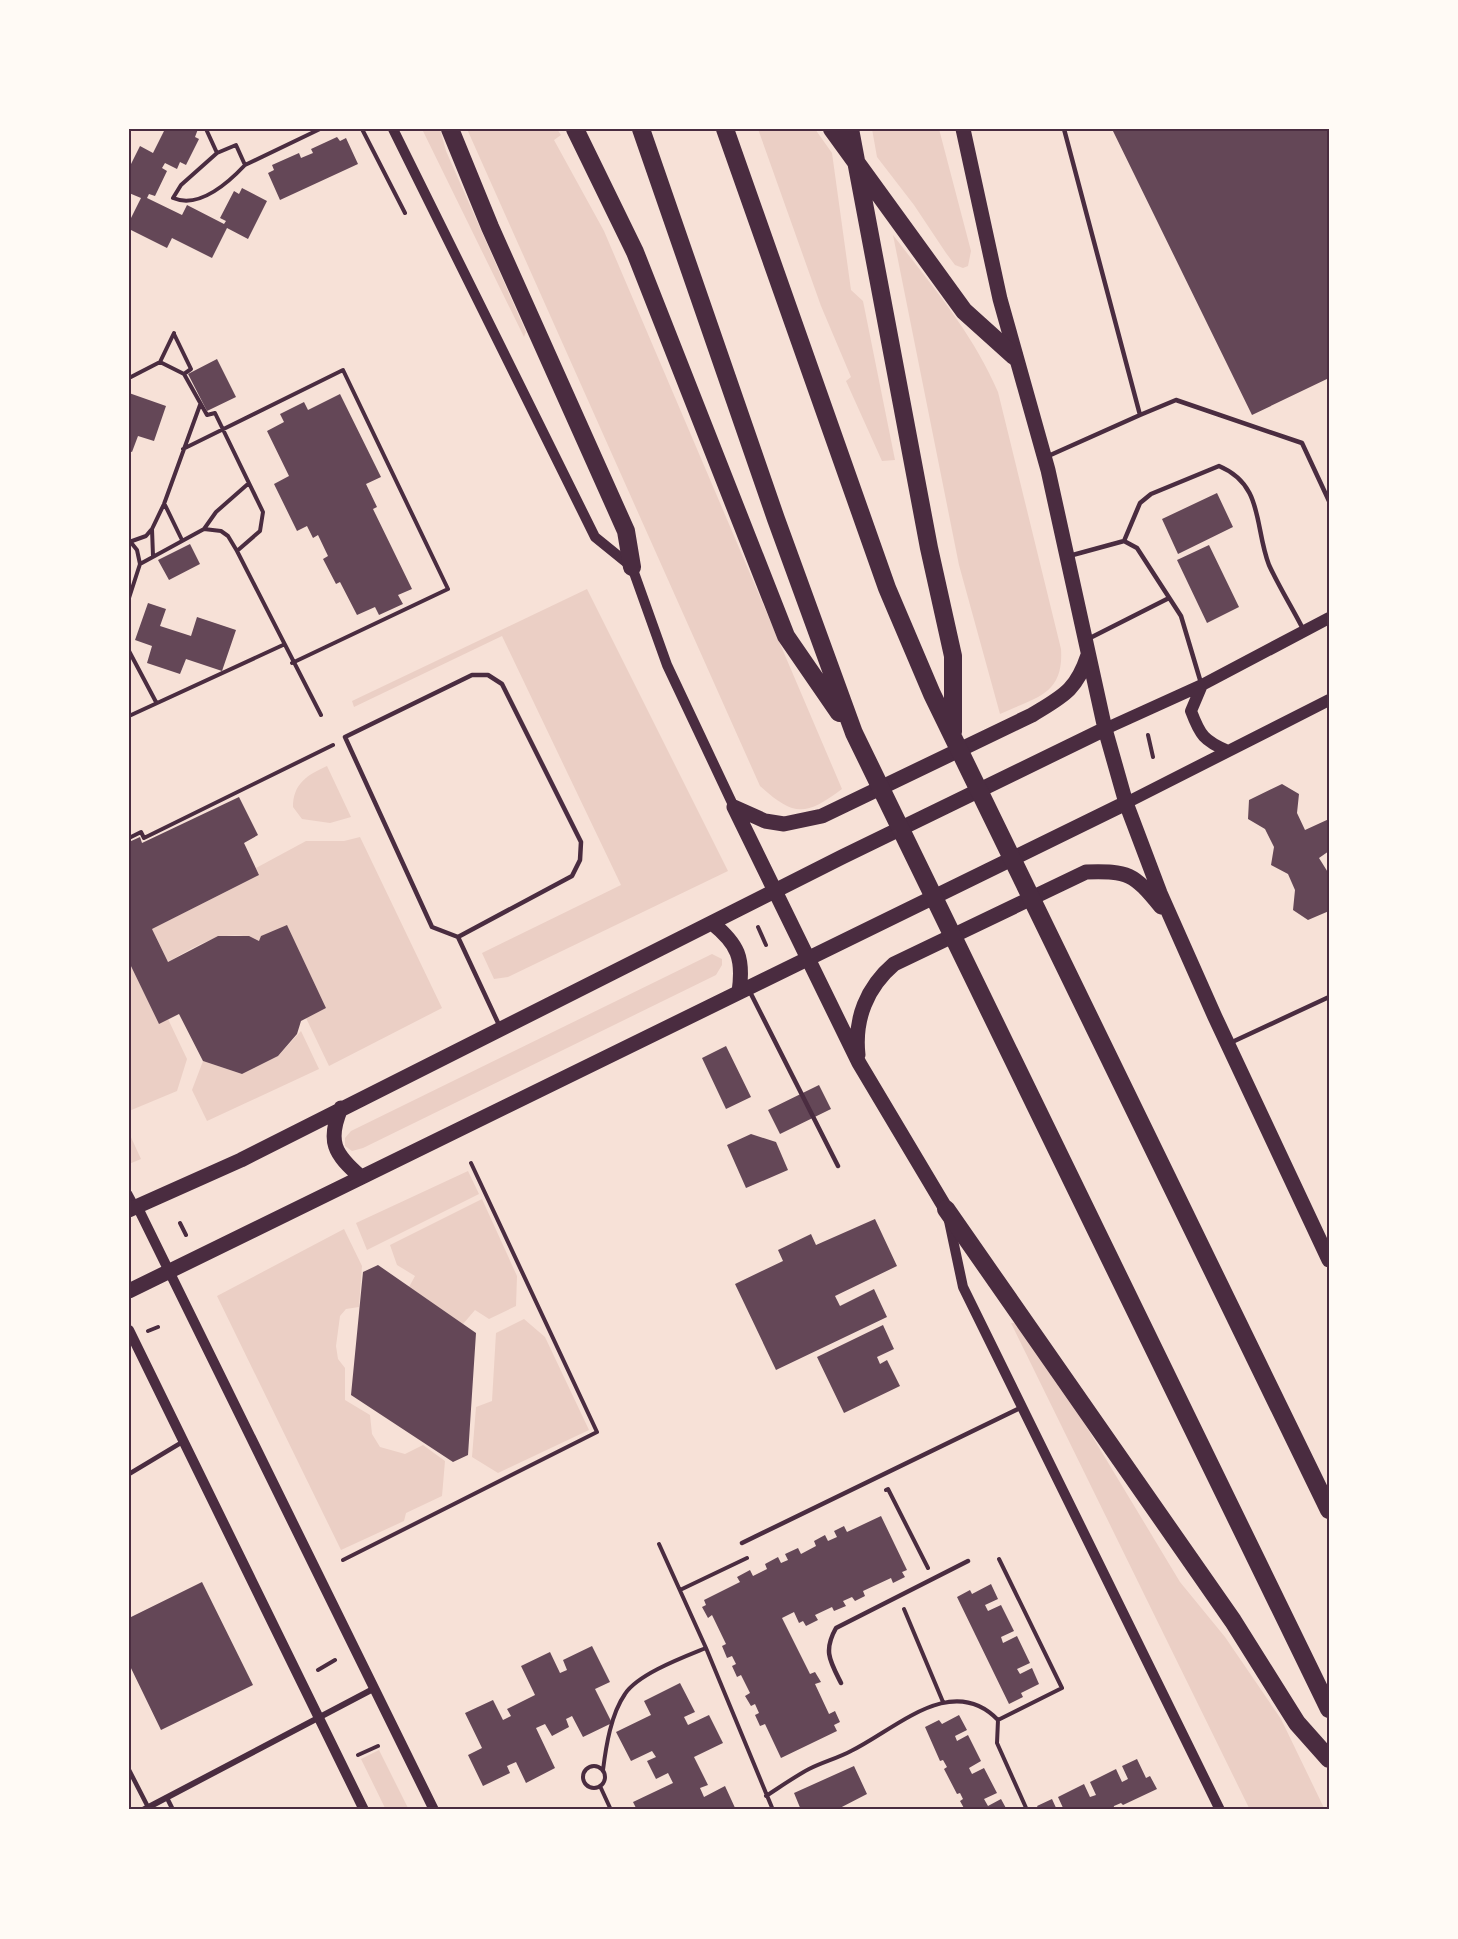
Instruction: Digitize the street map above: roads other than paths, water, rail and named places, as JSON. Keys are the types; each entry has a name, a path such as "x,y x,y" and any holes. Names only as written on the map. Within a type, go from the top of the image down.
{"highway":[{"path":"450,129 490,227 626,531 632,567"},
{"path":"575,129 635,252 786,636 854,734"},
{"path":"641,129 776,519 854,734 1329,1709"},
{"path":"725,129 887,588 932,694 1329,1510"},
{"path":"832,129 964,310 1014,356"},
{"path":"850,129 929,548 952,656 953,736"},
{"path":"946,1209 1233,1621 1298,1724 1329,1760"}],"main road":[{"path":"963,129 1014,356 1043,458 1105,729 1126,802 1174,924 1329,1260"},
{"path":"132,1203 241,1160 500,1027 842,857 1105,729 1202,685 1329,618"},
{"path":"734,807 765,821 784,824 822,816 1032,715 1065,694 1081,678 1087,647"},
{"path":"1202,685 1191,711 1198,731 1210,744 1228,751"},
{"path":"129,1291 1077,827 1329,700"},
{"path":"734,807 859,1063 946,1209"},
{"path":"859,1063 856,1041 867,996 877,979 894,964 1086,872 1120,872 1143,885 1174,924"},
{"path":"712,923 729,936 738,952 743,989"},
{"path":"341,1108 333,1128 334,1146 345,1163 361,1177"}],"street":[{"path":"393,129 595,537 632,567 667,665 734,807"},
{"path":"132,1203 170,1270 434,1810"},
{"path":"946,1209 963,1287 1220,1810"},
{"path":"129,1330 364,1810"},
{"path":"145,1809 375,1688"}],"lane":[{"path":"1064,129 1140,415"},
{"path":"1043,458 1176,400 1302,443 1329,501"},
{"path":"1124,541 1140,503 1151,494 1219,466 1233,472 1245,482 1260,525 1269,564 1304,631"},
{"path":"1067,557 1124,541 1137,548 1181,616 1202,685"},
{"path":"1087,647 1169,598"},
{"path":"458,938 572,876 580,860 581,842 502,684 488,675 472,675 345,737 432,927 458,938 500,1027"},
{"path":"743,989 838,1166"},
{"path":"1228,1044 1329,997"},
{"path":"742,1543 1022,1407"},
{"path":"129,1474 184,1442"},
{"path":"841,1683 830,1659 828,1642 836,1628 968,1561"},
{"path":"129,1770 145,1809"},
{"path":"167,1798 173,1810"}]}
